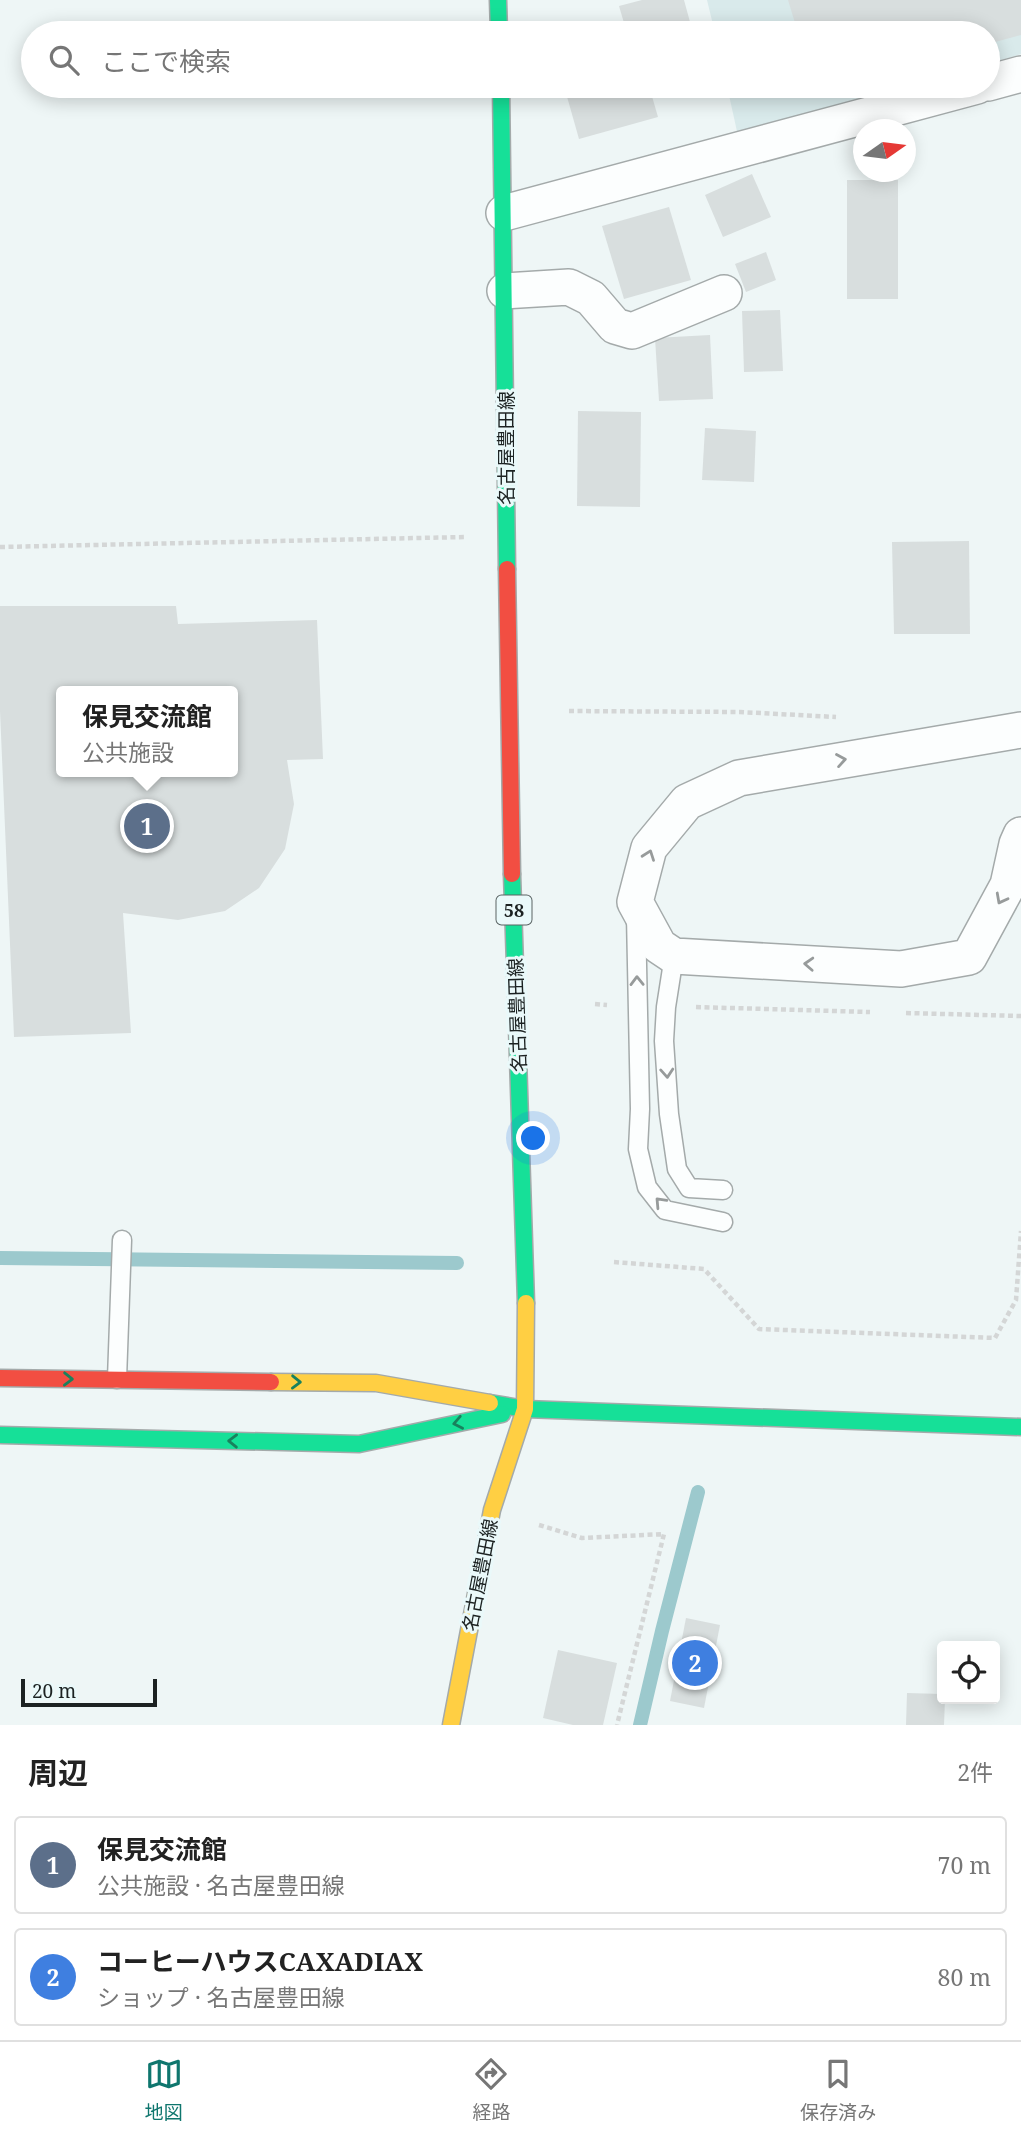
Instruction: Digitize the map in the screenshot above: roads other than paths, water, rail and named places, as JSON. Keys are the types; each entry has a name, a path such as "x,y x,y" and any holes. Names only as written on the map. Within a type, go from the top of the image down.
{"main road":[{"path":"498,0 499,21"},
{"name":"名古屋豊田線","path":"450,1725 492,1510 525,1409 526,1273 510,803 501,98"},
{"path":"0,1378 376,1383 525,1409 1021,1427"},
{"path":"0,1435 359,1444 525,1409"}],"street":[{"path":"1000,80 1021,74"},
{"path":"504,213 932,98"},
{"path":"505,291 569,288 591,298 615,327 632,331 724,293"},
{"path":"1021,730 739,778 687,802 649,848 635,902 659,946 674,956 901,969 970,957 1009,886 1021,835"}],"lane":[{"path":"635,902 640,1109 638,1149 647,1188 664,1210 723,1222"},
{"path":"674,956 664,1041 669,1114 677,1169 689,1188 723,1190"},
{"path":"117,1379 122,1240"}],"waterway":[{"path":"0,1258 457,1263"},
{"path":"640,1725 698,1492"}],"place":[{"name":"保見交流館","path":"147,826"},
{"name":"コーヒーハウスCAXADIAX","path":"695,1663"}]}
